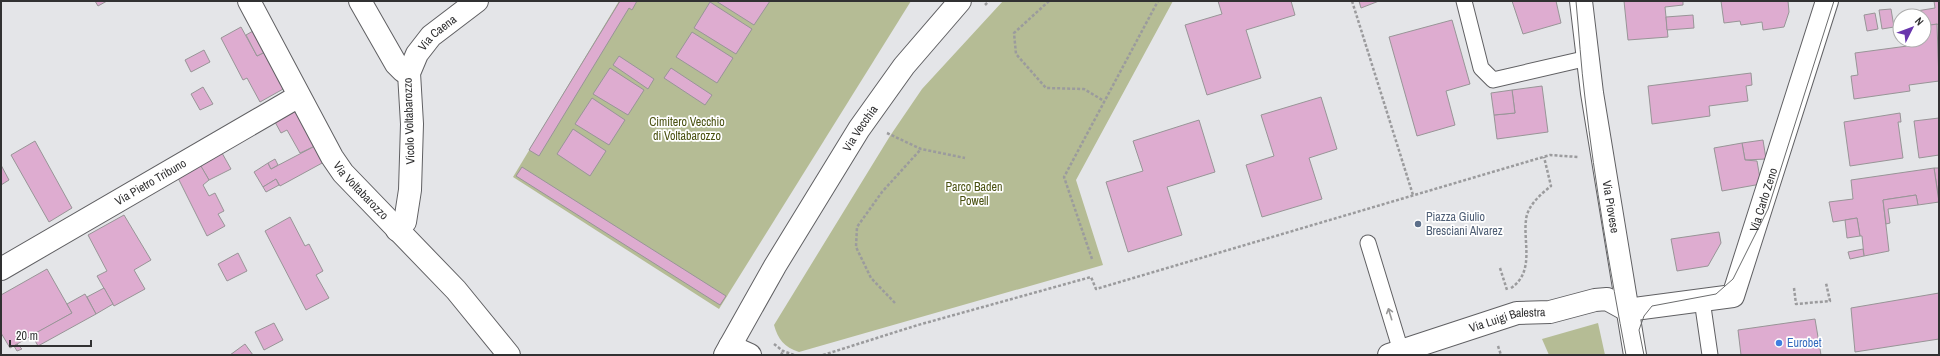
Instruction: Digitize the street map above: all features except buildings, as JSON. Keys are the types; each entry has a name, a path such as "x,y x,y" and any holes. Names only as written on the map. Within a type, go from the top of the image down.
{"street":[{"name":"Via Voltabarozzo","path":"249,1 299,96 343,173 456,290 509,355"},
{"name":"Vicolo Voltabarozzo","path":"360,1 396,64 403,71 409,73 412,124 410,190 405,222 397,230"},
{"name":"Via Caena","path":"409,73 417,54 431,36 477,1"},
{"name":"Via Vecchia","path":"728,351 775,266 881,95 960,1"},
{"name":"Via Piovese","path":"1581,1 1592,93 1635,355"},
{"name":"Via Carlo Zeno","path":"1627,310 1733,296 1827,1"},
{"name":"Via Pietro Tribuno","path":"1,269 299,96"},
{"name":"Via Luigi Balestra","path":"1395,353 1517,313 1550,312 1595,300 1607,300 1627,310"},
{"path":"728,351 750,355"}],"lane":[{"path":"1464,1 1481,68 1493,80 1588,58"},
{"path":"1368,244 1395,353"},
{"path":"1702,300 1710,355"}],"path":[{"path":"1049,1 1014,33 1016,54 1046,88 1084,89 1104,101"},
{"path":"1092,259 1064,177 1158,1"},
{"path":"1352,1 1413,195"},
{"path":"883,130 890,136 921,149 966,158"},
{"path":"895,303 870,278 856,247 857,227 882,192 921,149"},
{"path":"823,355 918,325 1091,277 1096,289 1550,155 1574,157"},
{"path":"1500,268 1507,290 1513,287 1524,269 1527,255 1526,220 1537,198 1551,186 1544,157"},
{"path":"1794,288 1796,304 1830,301 1826,283"},
{"path":"1498,344 1501,355"},
{"path":"781,355 783,351 794,355"}],"green space":[{"name":"Cimitero Vecchio di Voltabarozzo","path":"619,1 911,1 719,309 513,177"},
{"name":"Parco Baden Powell","path":"1003,1 1173,1 1076,180 1103,265 799,352 789,348 782,342 774,325 890,136 922,89"},
{"path":"1598,323 1605,355 1549,355 1542,339"}],"tram line":[{"path":"1576,1 1593,162 1626,355"},
{"path":"1644,355 1639,330 1644,316 1652,306 1716,294 1733,279 1768,209 1834,1"}],"place":[{"name":"Piazza Giulio Bresciani Alvarez","path":"1418,224"},
{"name":"Eurobet","path":"1779,343"}]}
